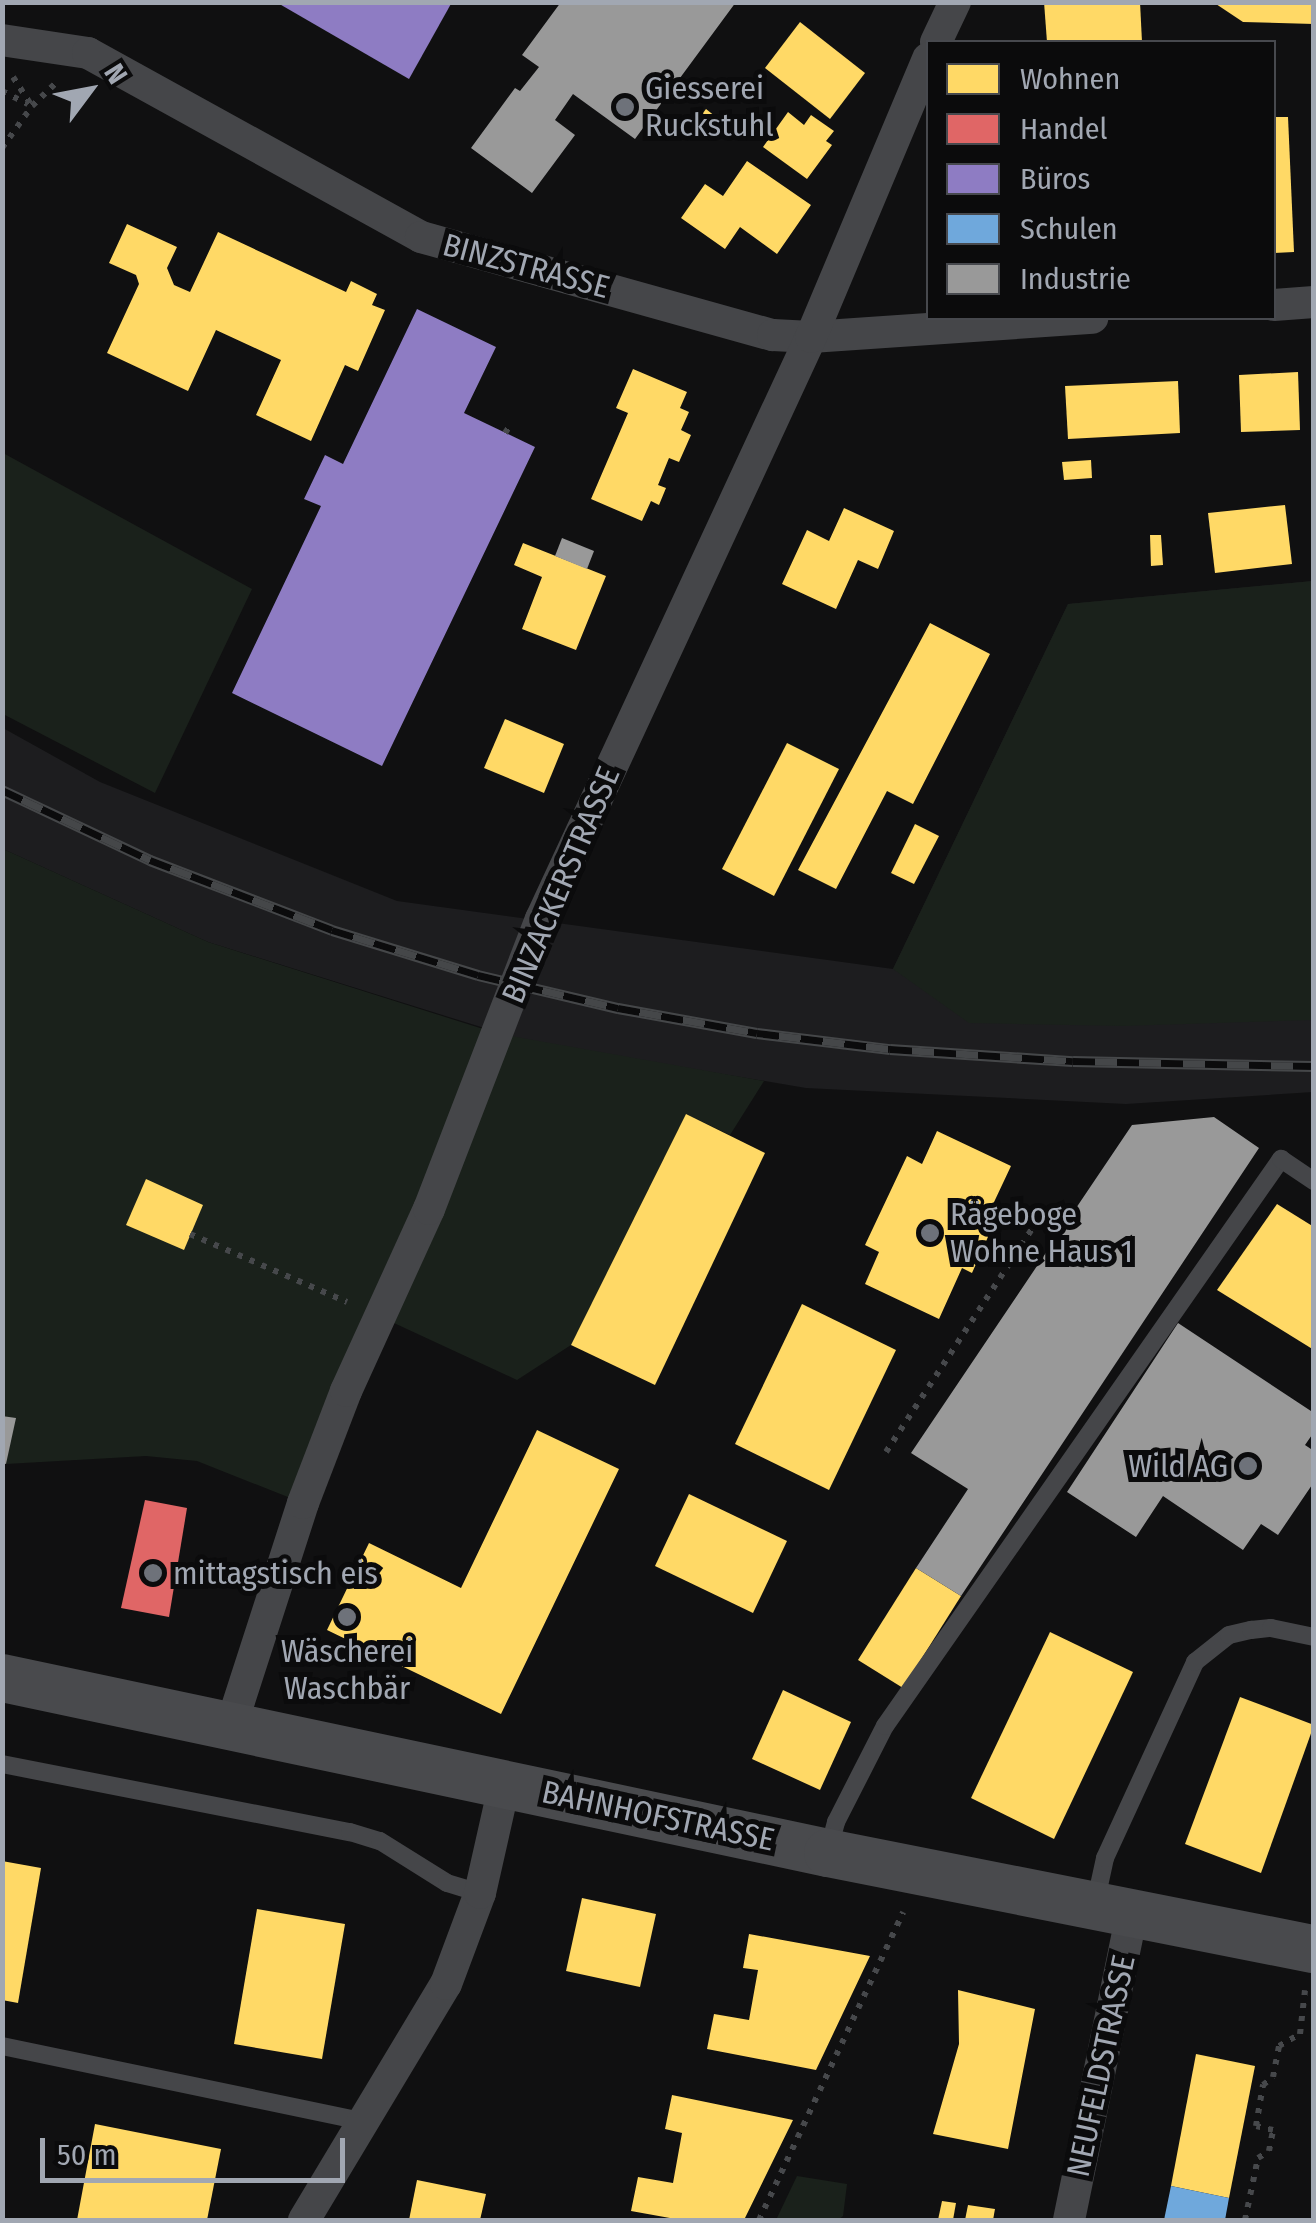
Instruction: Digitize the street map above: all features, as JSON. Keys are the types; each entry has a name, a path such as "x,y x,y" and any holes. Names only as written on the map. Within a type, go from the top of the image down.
{"main road":[{"name":"BAHNHOFSTRASSE","path":"2,1678 828,1853 1114,1908 1310,1964"}],"street":[{"path":"937,40 955,2"},
{"name":"BINZSTRASSE","path":"2,40 88,52 421,237 773,335 811,337 1062,320"},
{"name":"BINZACKERSTRASSE","path":"231,1726 303,1504 429,1209 541,919 811,337 926,64"},
{"path":"1276,305 1314,302"},
{"path":"304,2220 446,1984 480,1893 505,1782"},
{"name":"NEUFELDSTRASSE","path":"1069,2220 1114,1908"}],"lane":[{"path":"828,1853 836,1822 886,1726 1281,1160 1314,1181"},
{"path":"1114,1908 1105,1858 1195,1662 1229,1635 1250,1630 1271,1628 1314,1637"},
{"path":"2,1764 350,1832 380,1842 447,1883 480,1893"},
{"path":"2,2046 362,2121"}],"path":[{"path":"2,148 32,106 88,52"},
{"path":"2,92 32,106"},
{"path":"505,433 512,424"},
{"path":"886,1452 1037,1221"},
{"path":"190,1234 381,1316"},
{"path":"759,2220 922,1870"},
{"path":"1245,2220 1258,2158 1268,2151 1273,2130 1256,2126 1263,2085 1273,2077 1279,2046 1300,2034 1310,1964"}],"shaded area":[{"path":"3,453 252,589 155,793 3,714"},
{"path":"1313,581 1313,1092 1126,1104 806,1088 526,1041 208,942 3,849 3,728 100,782 397,901 893,969 1068,604"},
{"path":"1313,581 1313,1020 1123,1026 969,1023 893,969 1068,604"},
{"path":"3,849 208,942 499,1034 764,1081 730,1135 686,1114 571,1345 517,1380 381,1317 303,1503 197,1461 146,1456 6,1464 15,1419 3,1416"},
{"path":"797,2176 847,2184 843,2216 838,2220 776,2220"}],"building: Wohnen":[{"path":"1044,2 1140,2 1142,40 1047,40"},
{"path":"1213,2 1314,2 1314,24 1243,22"},
{"path":"800,22 865,73 830,119 765,68"},
{"path":"706,109 721,121 707,141 691,129"},
{"path":"788,112 804,125 811,115 834,131 826,141 832,145 807,179 763,147"},
{"path":"1276,117 1288,117 1294,252 1276,253"},
{"path":"747,161 811,205 777,254 740,227 725,249 681,218 705,184 723,196"},
{"path":"127,224 177,247 167,268 174,285 190,292 218,232 346,292 351,281 377,294 372,305 385,310 358,371 345,365 311,441 256,415 281,360 216,330 188,391 107,353 139,284 136,275 109,263"},
{"path":"633,369 687,392 680,408 689,412 681,430 691,435 679,462 669,458 658,485 666,488 659,505 651,501 642,521 591,499 628,413 616,408"},
{"path":"1298,372 1300,430 1241,432 1239,375"},
{"path":"1178,381 1180,433 1068,439 1065,386"},
{"path":"1091,460 1092,478 1064,480 1062,462"},
{"path":"1285,505 1292,564 1215,573 1208,513"},
{"path":"844,508 894,531 878,569 858,560 836,609 782,584 807,530 829,541"},
{"path":"1150,535 1161,535 1163,565 1151,566"},
{"path":"523,543 606,576 576,650 522,629 542,577 514,565"},
{"path":"930,623 990,654 913,804 887,791 836,889 798,870"},
{"path":"505,719 564,744 544,793 484,768"},
{"path":"787,743 839,769 774,896 722,869"},
{"path":"915,824 939,836 914,884 891,873"},
{"path":"686,1114 765,1153 655,1385 571,1345"},
{"name":"Rägeboge Wohne Haus 1","path":"937,1131 1011,1166 987,1217 995,1221 972,1273 962,1268 939,1319 865,1284 879,1252 865,1245 907,1156 922,1164"},
{"path":"146,1179 203,1205 184,1250 126,1225"},
{"path":"1277,1204 1314,1227 1314,1350 1217,1290"},
{"path":"802,1304 896,1350 829,1490 735,1444"},
{"path":"537,1430 619,1469 501,1714 327,1630 369,1543 461,1588"},
{"path":"689,1494 787,1541 753,1613 655,1566"},
{"path":"916,1568 961,1596 903,1688 858,1660"},
{"path":"1050,1632 1133,1672 1054,1839 971,1798"},
{"path":"783,1690 851,1722 820,1790 752,1759"},
{"path":"1240,1697 1314,1725 1261,1873 1185,1844"},
{"path":"2,1861 41,1868 18,2003 2,2000"},
{"path":"582,1898 656,1914 640,1987 566,1971"},
{"path":"257,1909 345,1924 322,2059 234,2044"},
{"path":"749,1934 870,1956 816,2070 707,2049 714,2014 749,2020 758,1970 743,1968"},
{"path":"958,1990 1035,2009 1008,2149 933,2134 959,2044"},
{"path":"1196,2054 1255,2066 1229,2198 1171,2186"},
{"path":"672,2095 793,2120 744,2220 681,2220 631,2211 638,2177 673,2183 682,2133 665,2129"},
{"path":"95,2124 221,2149 207,2220 77,2220"},
{"path":"417,2180 486,2194 480,2220 409,2220"},
{"path":"942,2201 956,2203 953,2220 938,2220"},
{"path":"968,2205 995,2209 993,2220 965,2220"}],"building: Handel":[{"name":"mittagstisch eis","path":"145,1500 187,1508 169,1617 121,1608"}],"building: Büros":[{"path":"276,2 452,2 409,79"},
{"path":"417,309 496,347 464,413 535,447 382,766 232,693 321,506 304,499 325,455 343,464"}],"building: Schulen":[{"path":"1171,2186 1229,2198 1225,2220 1164,2220"}],"building: Industrie":[{"name":"Giesserei Ruckstuhl","path":"561,2 736,2 635,139 573,94 555,120 575,135 532,193 471,148 515,88 520,91 539,67 522,55"},
{"path":"562,538 594,551 587,569 555,556"},
{"path":"1214,1117 1259,1148 961,1596 916,1568 968,1489 911,1453 1132,1125"},
{"path":"1178,1323 1314,1413 1314,1432 1305,1445 1314,1451 1314,1482 1278,1535 1261,1524 1243,1550 1163,1496 1136,1537 1067,1492"},
{"path":"2,1416 16,1418 6,1464 2,1463"}],"railway":[{"path":"2,790 150,860 332,930 478,975 618,1008 757,1033 890,1049 1073,1061 1314,1066"}],"place":[{"name":"Giesserei Ruckstuhl","path":"625,107"},
{"name":"Rägeboge Wohne Haus 1","path":"930,1233"},
{"name":"Wild AG","path":"1248,1466"},
{"name":"mittagstisch eis","path":"153,1573"},
{"name":"Wäscherei Waschbär","path":"347,1617"}]}
